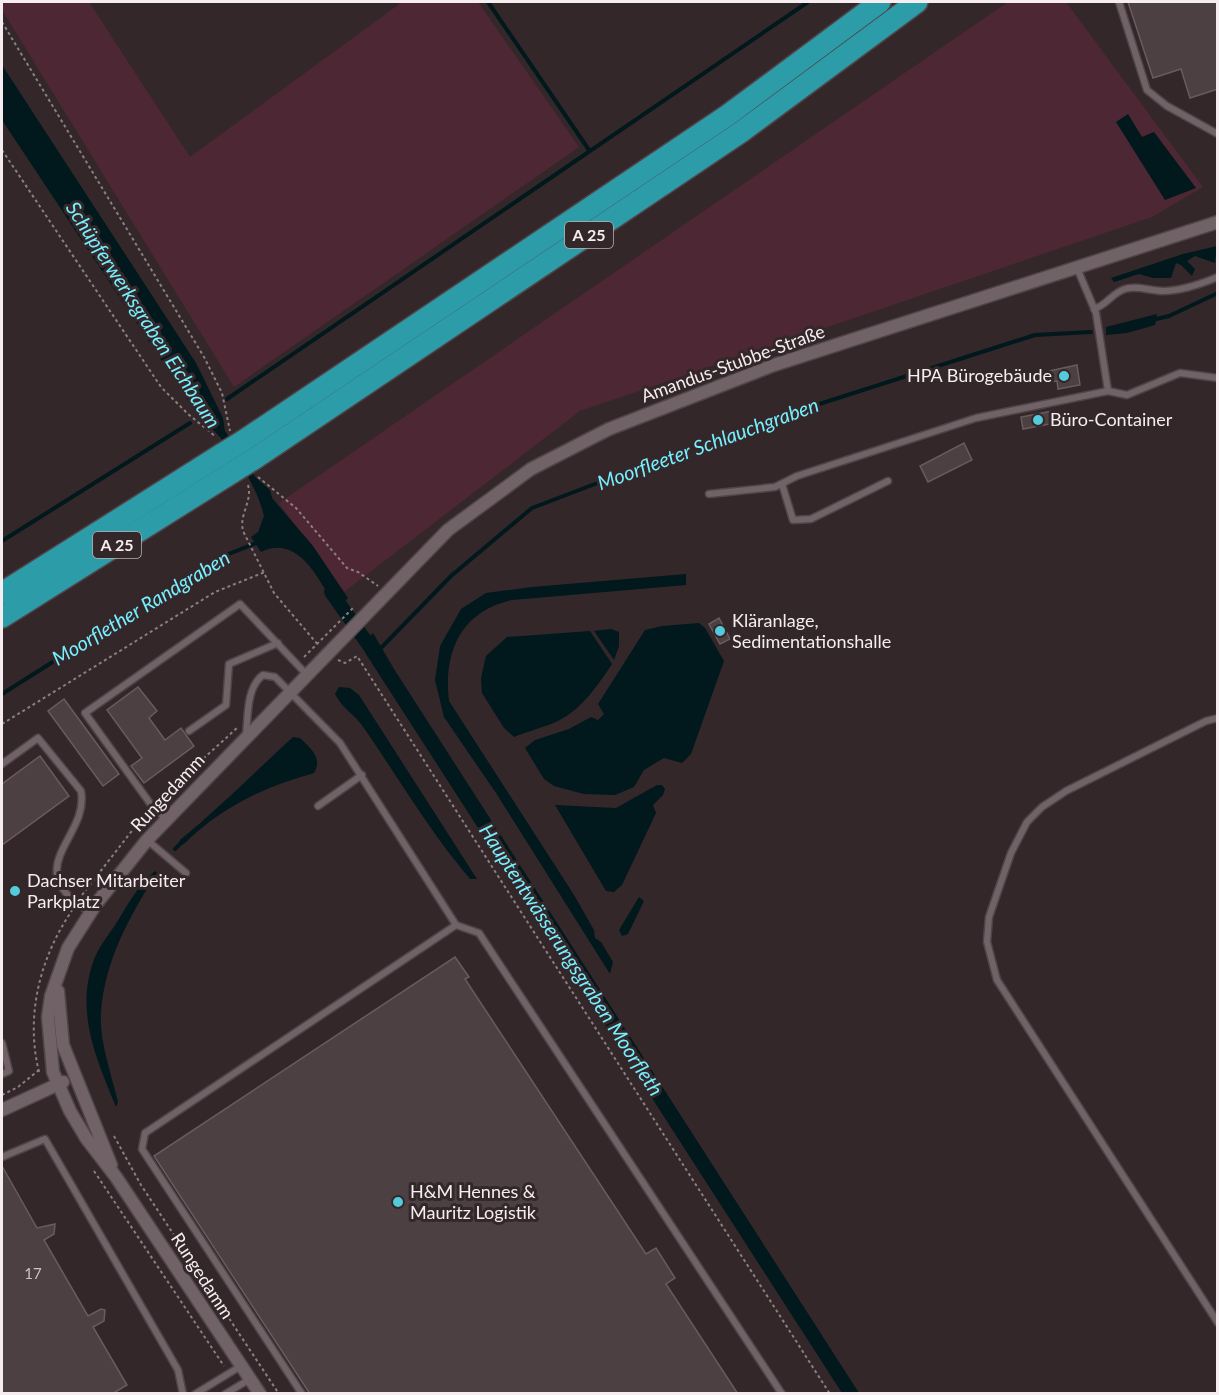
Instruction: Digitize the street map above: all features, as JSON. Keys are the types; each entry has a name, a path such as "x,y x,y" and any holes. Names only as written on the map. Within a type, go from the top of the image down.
{"highway":[{"name":"A 25","path":"246,452 728,115 880,2"},
{"name":"A 25","path":"2,593 246,452 741,132 917,2"},
{"name":"A 25","path":"2,617 230,462"}],"street":[{"name":"Amandus-Stubbe-Straße","path":"328,655 447,530 485,500 531,469 609,429 774,366 1218,222"},
{"name":"Rungedamm","path":"260,1394 116,1177 52,1087 48,1017 51,996 71,942 90,912 166,819 328,655"},
{"name":"Rungedamm","path":"59,974 58,997 62,1035 75,1077 116,1177"},
{"path":"2,1110 75,1077"}],"lane":[{"path":"1119,2 1147,90 1167,106 1218,134"},
{"path":"1077,268 1094,309 1108,391"},
{"path":"1094,309 1103,306 1123,289 1163,291 1185,288 1218,277"},
{"path":"709,494 775,487 796,476 976,418 1108,391 1126,394 1180,373 1218,378"},
{"path":"782,484 793,520 800,521 811,519 888,481"},
{"path":"166,819 152,806 85,713 240,604 308,676"},
{"path":"189,731 226,705 229,664 278,643"},
{"path":"246,738 252,693 261,676 275,677 340,743 456,925 479,933 782,1394"},
{"path":"1218,718 1206,721 1076,786 1042,807 1027,822 1011,853 989,916 987,942 997,980 1218,1323"},
{"path":"2,764 38,738 81,792 83,801 80,812 61,848 57,866 63,888 76,904 90,912"},
{"path":"318,806 362,775"},
{"path":"147,840 186,873"},
{"path":"302,1394 141,1149 145,1133 456,925"},
{"path":"2,1043 9,1071 2,1074"},
{"path":"2,1157 45,1139 178,1370 183,1394"},
{"path":"195,1394 241,1366"},
{"path":"225,1394 250,1379"}],"path":[{"path":"2,22 204,357 222,393 246,452 347,568 377,584 384,597"},
{"path":"2,150 155,379 230,462 249,499 241,523 244,533 282,604 316,645 328,655 345,663 357,657 830,1394"},
{"path":"2,724 215,592 265,572"},
{"path":"298,663 353,608"},
{"path":"52,1087 39,1070 33,1023 41,975 52,945 76,904 116,848 152,806 207,753 248,719"},
{"path":"2,1095 18,1087 39,1070"},
{"path":"113,1134 141,1185 279,1394"},
{"path":"91,1167 228,1373"}],"shaded area":[{"path":"2,2 89,2 190,157 402,2 478,2 579,147 234,387 2,10"},
{"path":"1008,2 1066,2 1203,187 1152,217 580,411 344,592 279,503","holes":["1127,115 1142,137 1154,132 1165,200"]}],"water":[{"name":"Schüpferwerksgraben Eichbaum","path":"2,65 196,363 223,418 225,431 256,478 270,490 272,498 313,546 348,598 337,609 316,575 298,555 287,549 275,548 261,552 251,537 258,532 264,516 248,476 222,439 201,420 2,120"},
{"path":"1128,114 1142,137 1154,132 1196,188 1165,200 1116,122"},
{"path":"1217,246 1215,263 1195,256 1187,261 1195,269 1192,276 1176,263 1171,278 1153,278 1139,274 1114,282 1111,278 1183,254"},
{"path":"1157,314 1155,325 1127,333 1106,335 1106,327"},
{"path":"686,574 686,585 512,600 494,605 468,624 459,636 449,666 449,701 574,895 594,930 595,938 601,942 613,962 610,974 496,793 444,717 435,680 440,646 461,609 486,593"},
{"path":"699,623 705,628 724,661 691,754 682,763 664,758 644,770 634,787 615,795 584,794 554,786 544,779 525,748 535,740 569,729 591,717 598,720 604,714 598,704 645,630"},
{"path":"611,629 619,632 619,646 614,660 594,631"},
{"path":"590,631 612,664 601,680 589,696 567,716 514,737 504,728 482,693 481,678 486,656 507,637"},
{"path":"373,633 859,1393 842,1393 366,654 362,644"},
{"path":"339,687 350,688 359,695 477,879 470,879 455,861 364,728 338,699 335,694"},
{"path":"293,737 300,738 314,754 317,763 314,773 244,800 213,819 184,844 179,845 180,840"},
{"path":"657,785 662,785 665,789 663,795 653,805 656,813 622,885 614,892 606,891 555,805 616,808"},
{"path":"155,871 157,873 120,939 103,993 102,1034 118,1102 116,1107 90,1034 87,1015 89,977 102,944 139,888"},
{"path":"639,897 644,901 628,934 622,936 619,930"}],"building":[{"path":"1128,2 1218,2 1218,89 1190,98 1181,69 1153,78"},
{"name":"HPA Bürogebäude","path":"1077,365 1080,385 1058,389 1057,381 1051,382 1049,371"},
{"name":"Büro-Container","path":"1053,411 1055,423 1023,429 1021,417"},
{"path":"964,443 972,460 928,482 920,466"},
{"name":"Kläranlage, Sedimentationshalle","path":"719,618 730,639 720,644 709,624"},
{"path":"138,687 157,711 149,718 165,740 181,728 194,746 144,783 131,766 142,758 107,710"},
{"path":"64,699 119,774 103,786 48,711"},
{"path":"40,756 69,796 2,845 2,784"},
{"name":"H&M Hennes & Mauritz Logistik","path":"455,957 469,977 465,979 646,1254 656,1248 675,1278 666,1284 738,1394 310,1394 154,1156"},
{"path":"2,1166 37,1228 55,1224 54,1234 44,1240 88,1316 101,1309 105,1310 104,1321 93,1327 127,1385 112,1394 2,1394"}],"waterway":[{"path":"488,2 589,150"},
{"path":"227,399 808,2"},
{"name":"Moorfleeter Schlauchgraben","path":"1152,320 1169,316 1218,293"},
{"name":"Moorfleeter Schlauchgraben","path":"379,650 451,576 532,508 726,434 1035,335 1091,332"},
{"name":"Schüpferwerksgraben Eichbaum","path":"2,541 190,423"},
{"name":"Moorflether Randgraben","path":"2,694 216,559 259,542"},
{"name":"Hauptentwässerungsgraben Moorfleth","path":"331,592 375,654"},
{"path":"175,849 183,841"}],"place":[{"name":"HPA Bürogebäude","path":"1064,376"},
{"name":"Büro-Container","path":"1038,420"},
{"name":"Kläranlage, Sedimentationshalle","path":"720,631"},
{"name":"Dachser Mitarbeiter Parkplatz","path":"15,891"},
{"name":"H&M Hennes & Mauritz Logistik","path":"398,1202"}]}
